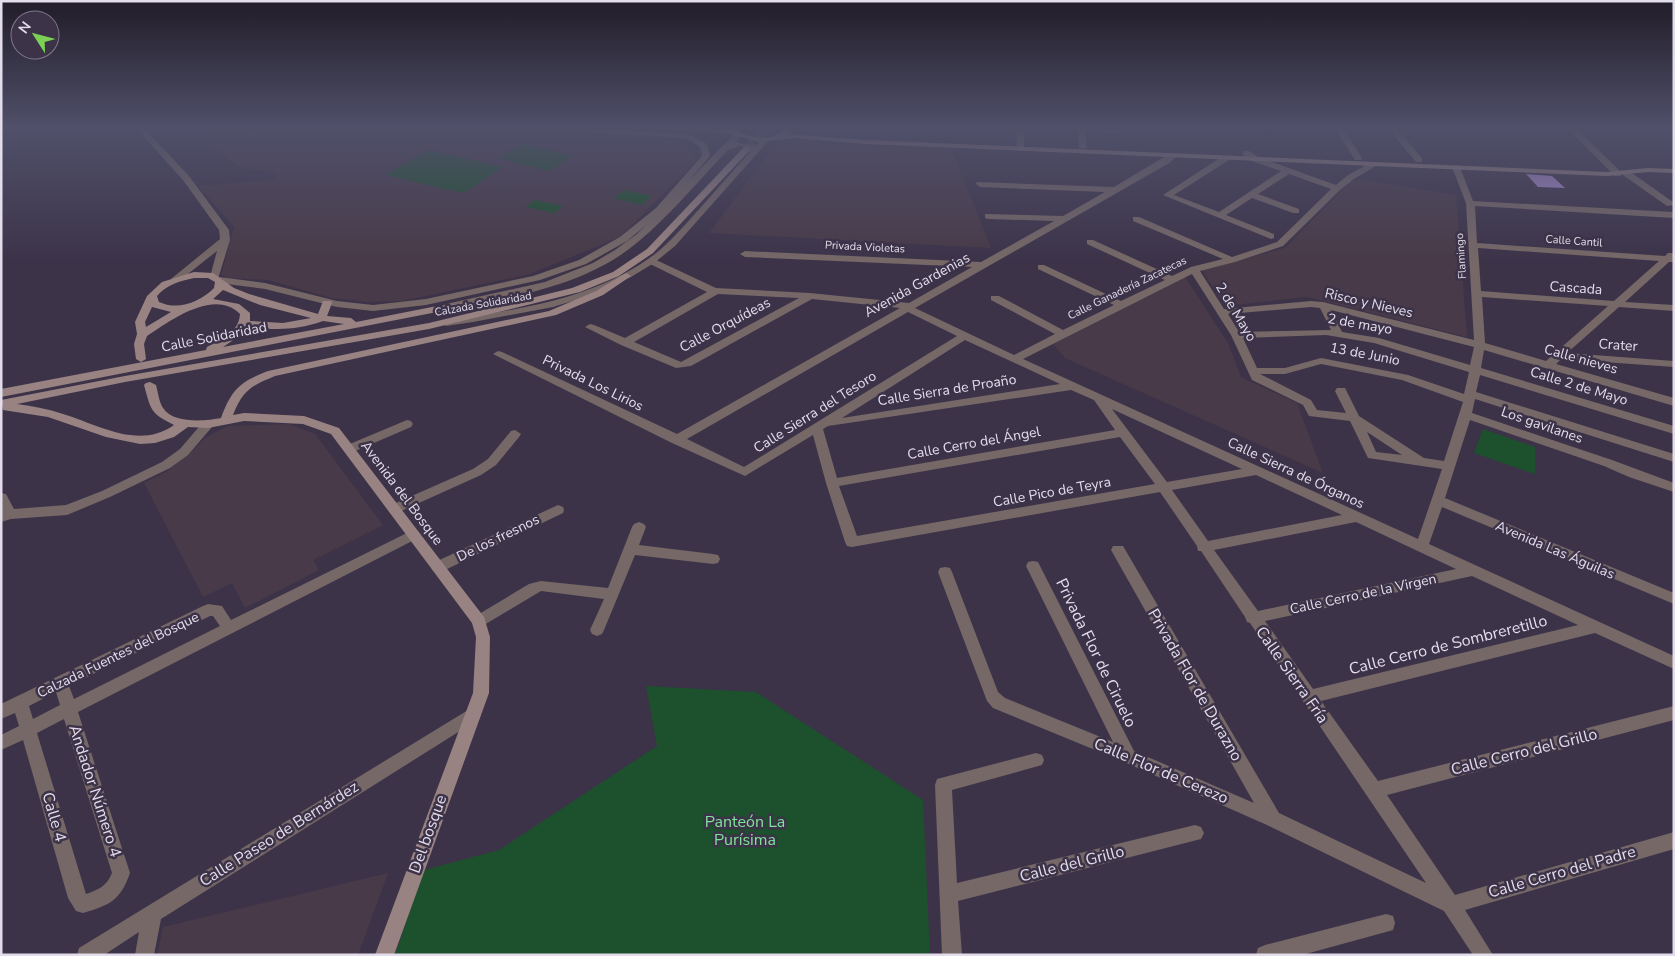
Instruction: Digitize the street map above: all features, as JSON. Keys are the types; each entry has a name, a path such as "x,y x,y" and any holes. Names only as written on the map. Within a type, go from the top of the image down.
{"main road":[{"name":"Calzada Solidaridad","path":"432,310 513,300 558,289 608,269 628,257 652,238 723,172"},
{"name":"Calzada Solidaridad","path":"429,326 550,298 616,274 645,255 660,242 726,172"},
{"path":"1611,172 1625,172"},
{"path":"141,358 139,344 142,334 140,322 152,296 160,287 176,279 194,275 218,280 244,296 321,318 346,321 408,315"},
{"path":"228,413 235,395 252,381 272,373 552,313 595,296 626,276"},
{"path":"142,334 173,314 214,294 218,280"},
{"path":"152,296 151,301 158,307 173,308 194,304 229,303 238,306 245,312 245,323 227,341 190,358"},
{"path":"245,323 278,328 303,324 321,318 327,303"},
{"name":"Calle Solidaridad","path":"1,393 432,310"},
{"name":"Calle Solidaridad","path":"1,405 125,379 429,326"},
{"path":"150,385 156,407 161,414 170,420 184,424"},
{"path":"1,405 39,410 132,441 162,438 184,424"},
{"name":"Avenida del Bosque","path":"184,424 208,424 228,413 244,417 304,420 336,431 480,621"},
{"path":"473,714 481,693 483,636 480,621"},
{"name":"Del bosque","path":"384,955 473,714"}],"street":[{"path":"180,172 224,230 225,240 218,280 270,287 327,303 369,308 402,306 526,280 562,270 608,249 634,233 674,195 693,172"},
{"name":"Calzada Solidaridad","path":"432,310 570,278 604,262 622,251 640,236 702,172"},
{"name":"Calzada Solidaridad","path":"429,326 497,316 546,306 591,292 626,276 651,261 673,243 729,172"},
{"name":"Avenida Gardenias","path":"676,440 1149,172"},
{"path":"1204,172 1167,195 1271,236"},
{"path":"1219,216 1287,172"},
{"path":"1290,172 1337,188"},
{"name":"Calle Ganadería Zacatecas","path":"1014,359 1171,279 1194,269 1232,260 1285,241 1337,188 1361,172"},
{"name":"Flamingo","path":"1422,546 1466,415 1480,345 1470,203 1458,172"},
{"path":"1619,172 1670,204"},
{"path":"980,184 1118,190"},
{"path":"1252,195 1296,211"},
{"path":"1470,203 1674,215"},
{"path":"988,216 1064,219"},
{"path":"1136,219 1232,260"},
{"path":"176,279 225,240"},
{"path":"1090,242 1171,279"},
{"name":"Calle Cantil","path":"1473,245 1672,257"},
{"name":"Privada Violetas","path":"745,254 984,265"},
{"path":"1548,365 1672,257"},
{"name":"Calle Orquídeas","path":"651,261 705,288 716,291 810,296 909,306"},
{"path":"1041,267 1120,305"},
{"name":"2 de Mayo","path":"1194,269 1236,334 1253,371"},
{"path":"625,343 716,291"},
{"name":"Cascada","path":"1476,294 1674,308"},
{"name":"Calle Orquídeas","path":"590,327 680,366 687,364 810,296"},
{"path":"995,298 1062,334"},
{"path":"1323,305 1338,333"},
{"name":"Risco y Nieves","path":"1221,312 1323,305 1480,345"},
{"name":"Calle Sierra de Órganos","path":"909,306 913,312 1674,663"},
{"name":"2 de mayo","path":"1236,334 1298,331 1338,333 1375,340 1475,370"},
{"name":"Calle Sierra del Tesoro","path":"676,440 745,472 965,336"},
{"name":"Calle nieves","path":"1480,345 1674,402"},
{"name":"Privada Los Lirios","path":"498,354 676,440"},
{"name":"Crater","path":"1559,356 1674,364"},
{"name":"13 de Junio","path":"1253,371 1284,371 1321,361 1404,377 1674,458"},
{"name":"Calle 2 de Mayo","path":"1475,370 1674,430"},
{"path":"1253,371 1256,378 1307,403 1312,414 1354,418 1421,462"},
{"name":"Calle Sierra de Proaño","path":"822,426 1072,386"},
{"path":"1341,391 1372,455 1448,466"},
{"name":"Calle Sierra Fría","path":"1097,397 1164,488 1252,618 1374,790 1484,955"},
{"name":"Los gavilanes","path":"1466,415 1608,463 1674,488"},
{"path":"1,498 6,515 67,510 106,494 166,465 184,452 208,424"},
{"path":"349,449 407,424"},
{"path":"822,426 832,483"},
{"name":"Calle Cerro del Ángel","path":"832,483 1122,433"},
{"path":"394,509 477,472 492,462 515,434"},
{"name":"Los gavilanes","path":"1608,463 1633,466 1674,480"},
{"name":"Calle Pico de Teyra","path":"832,483 852,542 1258,472"},
{"name":"Avenida Las Águilas","path":"1437,500 1674,599"},
{"name":"De los fresnos","path":"438,567 558,510"},
{"path":"1203,547 1358,517"},
{"path":"597,630 614,594 639,527"},
{"name":"Calzada Fuentes del Bosque","path":"1,744 413,534"},
{"path":"631,549 713,559"},
{"name":"Privada Flor de Durazno","path":"1118,550 1273,819"},
{"name":"Privada Flor de Ciruelo","path":"1034,566 1128,756"},
{"name":"Calle Cerro de la Virgen","path":"1252,618 1474,570"},
{"name":"Calle Flor de Cerezo","path":"945,572 992,696 999,703 1273,819 1451,905"},
{"path":"480,621 534,588 541,586 614,594"},
{"name":"Calzada Fuentes del Bosque","path":"1,712 208,610 217,610 229,628"},
{"name":"Calle Cerro de Sombreretillo","path":"1308,697 1596,627"},
{"name":"Andador Número 4","path":"60,683 122,873 117,887 108,896"},
{"name":"Calle 4","path":"20,703 77,898 83,904 108,896"},
{"name":"Calle Cerro del Grillo","path":"1374,790 1674,713"},
{"name":"Calle Paseo de Bernárdez","path":"86,955 473,714"},
{"path":"952,955 943,785 1036,760"},
{"name":"Calle del Grillo","path":"949,894 1195,833"},
{"name":"Calle Cerro del Padre","path":"1451,905 1674,840"},
{"path":"144,955 152,913"},
{"path":"1264,955 1386,923"}],"shaded area":[{"path":"266,172 685,172 620,237 530,274 402,301 369,302 331,298 268,280 227,278 221,275 234,227 198,186 271,180 280,174"},
{"path":"755,172 960,172 991,248 709,233"},
{"path":"1359,179 1456,195 1467,337 1307,297 1225,306 1202,270 1285,248 1350,182"},
{"path":"1185,277 1228,343 1241,377 1297,403 1323,473 1065,358 1053,344"},
{"path":"289,424 315,434 383,525 313,560 319,570 245,608 232,583 203,597 144,483 166,472 206,437 228,426"},
{"path":"388,873 358,955 157,955 163,927"}],"green space":[{"path":"391,172 496,172 463,193 385,175"},
{"path":"625,190 652,196 641,205 614,198"},
{"path":"535,200 563,206 554,213 526,207"},
{"path":"1483,429 1535,447 1535,474 1474,453"},
{"name":"Panteón La Purísima","path":"646,686 756,692 923,800 930,955 395,955 424,870 499,850 657,746"}],"building":[{"path":"1526,174 1552,176 1565,188 1538,187"}]}
